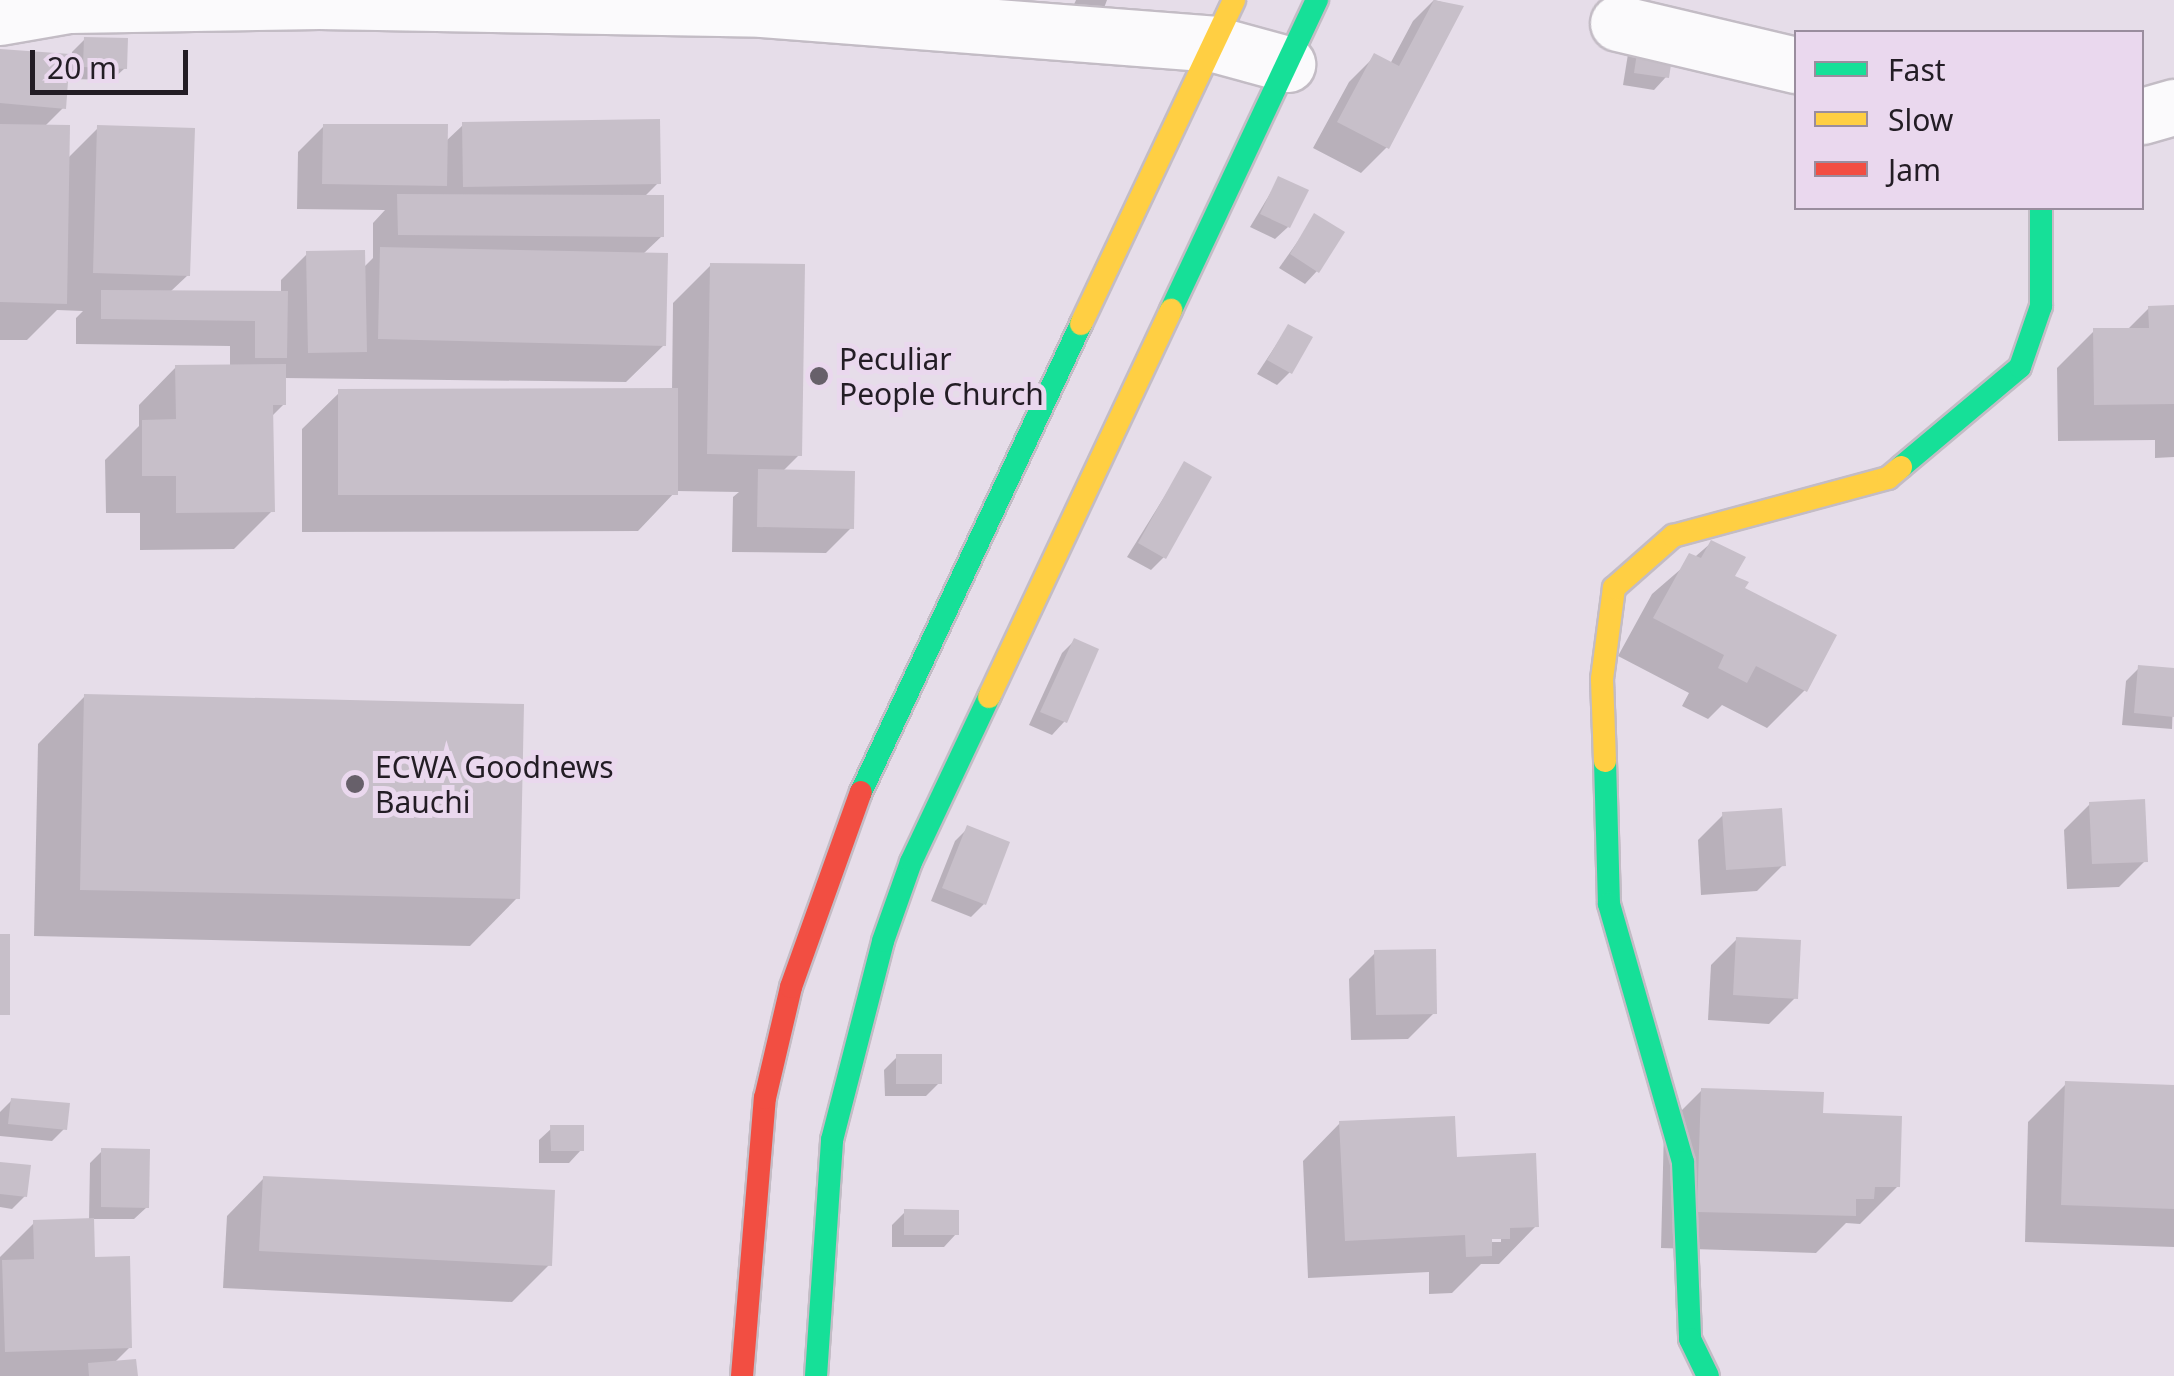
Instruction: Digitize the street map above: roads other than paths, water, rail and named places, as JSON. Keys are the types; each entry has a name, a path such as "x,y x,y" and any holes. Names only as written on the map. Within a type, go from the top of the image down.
{"street":[{"path":"816,1376 832,1140 888,926 912,862 1317,0"},
{"path":"0,17 69,5 376,2 1224,22 1288,64"},
{"path":"742,1376 765,1098 791,986 849,818 1224,22"},
{"path":"1618,23 1794,65"},
{"path":"2144,105 2174,106"},
{"path":"2144,115 2174,106"},
{"path":"1708,1376 1690,1340 1683,1162 1609,904 1602,679 1614,588 1673,536 1888,478 2020,367 2041,306 2041,210"}],"place":[{"name":"Peculiar People Church","path":"819,376"},
{"name":"ECWA Goodnews Bauchi","path":"355,784"}]}
